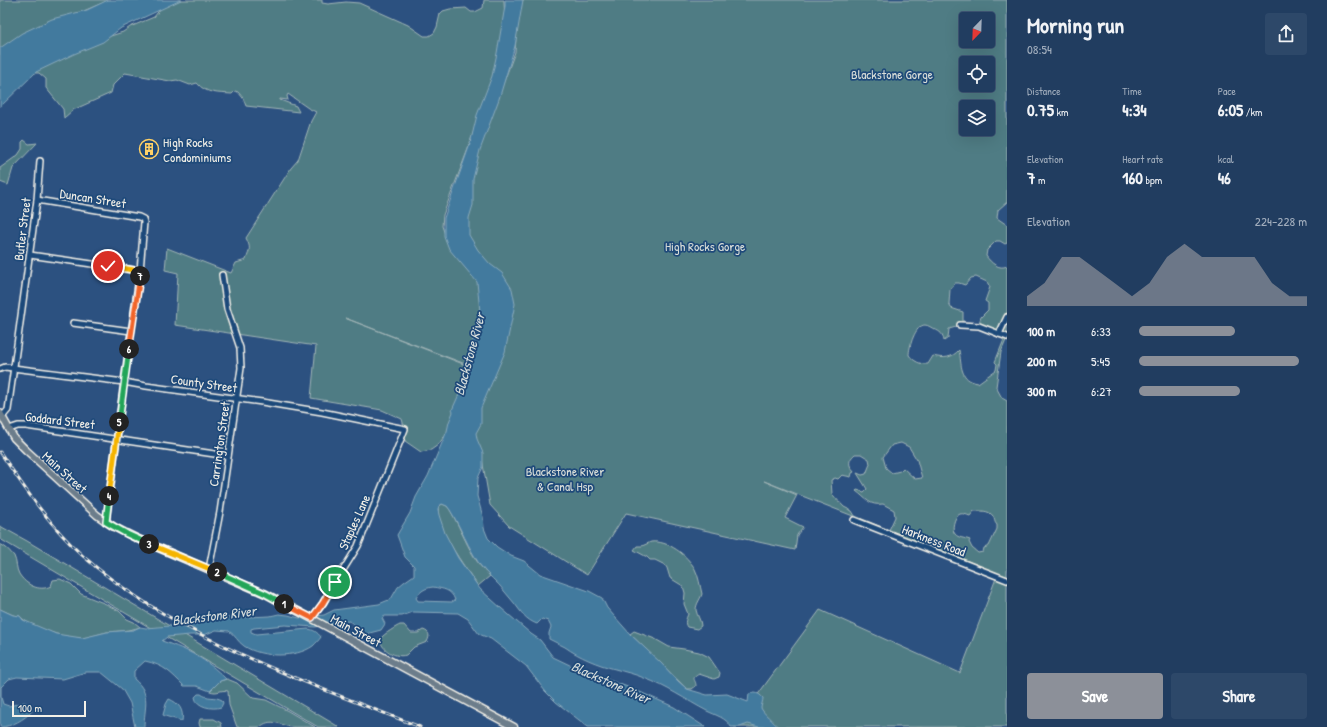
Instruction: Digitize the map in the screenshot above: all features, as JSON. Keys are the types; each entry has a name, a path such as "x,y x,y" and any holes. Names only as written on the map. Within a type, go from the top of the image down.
{"main road":[{"name":"Main Street","path":"1,415 17,441 38,462 106,522 138,539 266,594 303,614 314,616 332,629 514,727"}],"street":[{"name":"Butler Street","path":"1,415 8,410 30,255 40,161"},
{"name":"Duncan Street","path":"37,200 140,217 143,219 140,271"},
{"path":"30,255 140,271 106,522"},
{"name":"Carrington Street","path":"210,569 241,368 240,348 227,309 222,275"},
{"path":"999,334 1007,317"},
{"path":"72,323 131,331"},
{"path":"960,325 979,326 1007,337"},
{"name":"County Street","path":"0,369 5,367 14,368 237,398 322,412 405,429"},
{"name":"Goddard Street","path":"9,429 18,426 26,426 228,456"},
{"name":"Staples Lane","path":"314,616 358,546 405,429"},
{"name":"Harkness Road","path":"854,520 1007,580"}],"green space":[{"path":"0,0 111,0 69,18 0,55"},
{"path":"178,0 322,0 322,3 328,4 346,2 359,3 408,25 424,36 429,36 434,33 440,14 443,11 466,8 471,12 475,12 483,8 484,0 504,0 505,18 495,74 484,98 468,149 443,215 442,226 450,249 485,285 476,341 468,365 345,318 476,369 457,432 444,437 438,445 431,450 421,452 405,441 406,434 402,419 382,410 311,398 316,346 175,325 178,273 165,270 167,248 231,273 236,263 246,260 249,244 246,238 291,168 298,160 311,121 316,112 288,94 288,100 280,100 296,106 299,112 246,106 243,98 238,92 235,91 232,94 217,93 204,89 197,83 190,85 177,80 170,81 125,73 113,85 111,93 73,110 64,118 63,109 46,88 46,79 39,73 25,73 58,53 123,32 130,27 154,17 161,8"},
{"path":"521,0 1007,0 1007,202 998,210 997,218 1007,225 1007,243 1005,244 1000,241 996,241 987,250 986,256 995,265 1001,267 1007,266 1007,338 1001,352 996,387 1002,398 1007,401 1007,727 734,727 820,610 960,673 998,573 764,481 797,495 785,518 803,527 797,535 795,550 626,513 587,575 509,526 490,505 480,447 469,426 504,337 465,248 464,188 515,52 517,24","holes":["976,277 987,282 990,287 985,301 988,303 988,310 981,317 978,326 1005,337 995,362 997,364 996,370 978,383 967,379 964,375 959,350 954,355 948,357 933,356 928,364 917,362 909,355 913,337 921,326 927,325 938,331 942,335 944,341 948,338 949,329 963,325 963,312 951,308 949,304 950,289 955,283 965,285 971,278","901,443 909,447 917,460 922,478 915,479 903,468 900,471 892,473 886,468 883,457 892,445","855,454 861,454 869,459 870,464 866,474 862,475 857,473 867,489 864,492 856,491 871,503 883,504 894,510 895,517 889,530 855,516 852,511 844,507 832,494 831,480 835,478 838,479 842,475 851,477 852,473 854,472 850,465 850,460","974,511 987,512 993,516 997,525 997,529 989,546 984,548 983,552 978,553 972,548 969,542 970,540 958,536 954,532 953,529 956,517 960,514 970,516"]},
{"path":"24,140 29,144 37,143 13,168 8,185 0,182 0,168 18,155 22,149 22,142"},
{"path":"442,504 447,506 450,510 478,563 490,576 478,586 444,532 439,520 438,510"},
{"path":"0,526 339,727 318,727 0,539"},
{"path":"651,542 664,543 670,546 682,554 695,569 702,594 696,608 701,626 697,629 687,627 686,625 688,614 684,604 685,593 683,586 670,578 665,565 655,560 650,560 634,550 637,546 642,546"},
{"path":"0,544 8,549 14,556 19,574 29,584 37,588 46,588 51,586 53,580 60,579 71,584 81,594 119,611 127,619 140,627 73,638 38,628 20,616 13,615 0,609"},
{"path":"400,625 404,625 411,633 418,633 423,630 427,632 429,636 427,642 414,647 406,655 398,656 391,653 385,649 381,643 381,640 385,634"},
{"path":"634,631 655,639 669,647 699,652 709,657 720,673 719,677 714,679 699,674 694,678 696,686 692,689 687,689 630,634"},
{"path":"227,679 237,683 253,698 266,700 315,727 290,727 271,722 260,727 237,727 229,705 228,691 210,691 220,681"},
{"path":"200,719 214,719 221,723 222,727 200,727"}],"water":[{"path":"108,0 181,0 121,28 103,42 36,72 0,107 0,48 22,33 52,19 87,10"},
{"name":"Blackstone River","path":"505,0 523,0 515,46 499,99 480,150 473,179 473,205 469,218 469,235 478,250 490,264 502,273 512,289 515,304 505,352 481,408 481,424 476,433 483,453 483,467 478,478 477,496 483,517 484,528 488,538 497,547 511,556 524,561 540,574 589,591 602,598 607,608 630,634 687,689 707,695 727,694 748,702 749,694 758,694 763,698 762,710 778,727 759,727 748,724 740,727 731,727 724,719 652,681 589,660 549,639 551,627 548,621 542,619 537,624 524,616 502,588 480,565 450,510 447,506 442,504 438,509 445,533 458,558 480,589 531,634 540,640 553,657 574,667 633,689 674,707 705,727 588,727 556,702 545,691 526,666 491,639 479,634 468,619 458,613 413,612 402,616 385,616 382,618 385,624 381,630 358,636 352,632 355,625 349,621 315,627 285,625 251,629 251,632 256,634 308,629 312,630 321,637 313,646 306,650 298,653 279,655 260,653 251,650 244,646 229,631 216,630 204,635 167,637 162,641 181,648 204,660 226,679 220,681 210,691 197,686 184,686 171,673 162,667 145,661 134,671 134,679 143,690 146,701 144,727 135,727 130,703 122,689 101,672 86,672 63,679 17,677 9,679 1,687 3,704 9,706 25,702 32,711 18,722 9,726 0,727 0,609 13,615 20,616 23,620 56,634 82,638 107,632 133,630 140,627 187,627 205,620 226,618 270,616 279,614 299,618 324,615 334,610 379,604 391,599 398,587 414,575 414,566 405,557 397,535 410,513 416,497 428,476 447,431 453,412 452,410 460,392 472,353 471,348 480,312 477,282 449,249 444,236 444,218 470,144 477,115 492,76","holes":["433,587 449,592 455,600 452,602 418,601 416,598 419,593 425,589"]},
{"path":"198,694 222,700 223,703 221,707 218,708 205,707 196,700 195,697"},
{"path":"169,699 180,707 182,721 163,715"}],"railway":[{"path":"0,452 38,507 71,544 83,556 119,585 158,611 200,634 288,675 420,727"}],"place":[{"name":"High Rocks Condominiums","path":"149,149"}],"route":[{"path":"108,266 140,271 106,522 138,539 266,594 312,618 335,582"}],"park label":[{"name":"Blackstone Gorge","path":"892,74"},
{"name":"High Rocks Gorge","path":"705,246"},
{"name":"Blackstone River & Canal Hsp","path":"565,478"}]}
